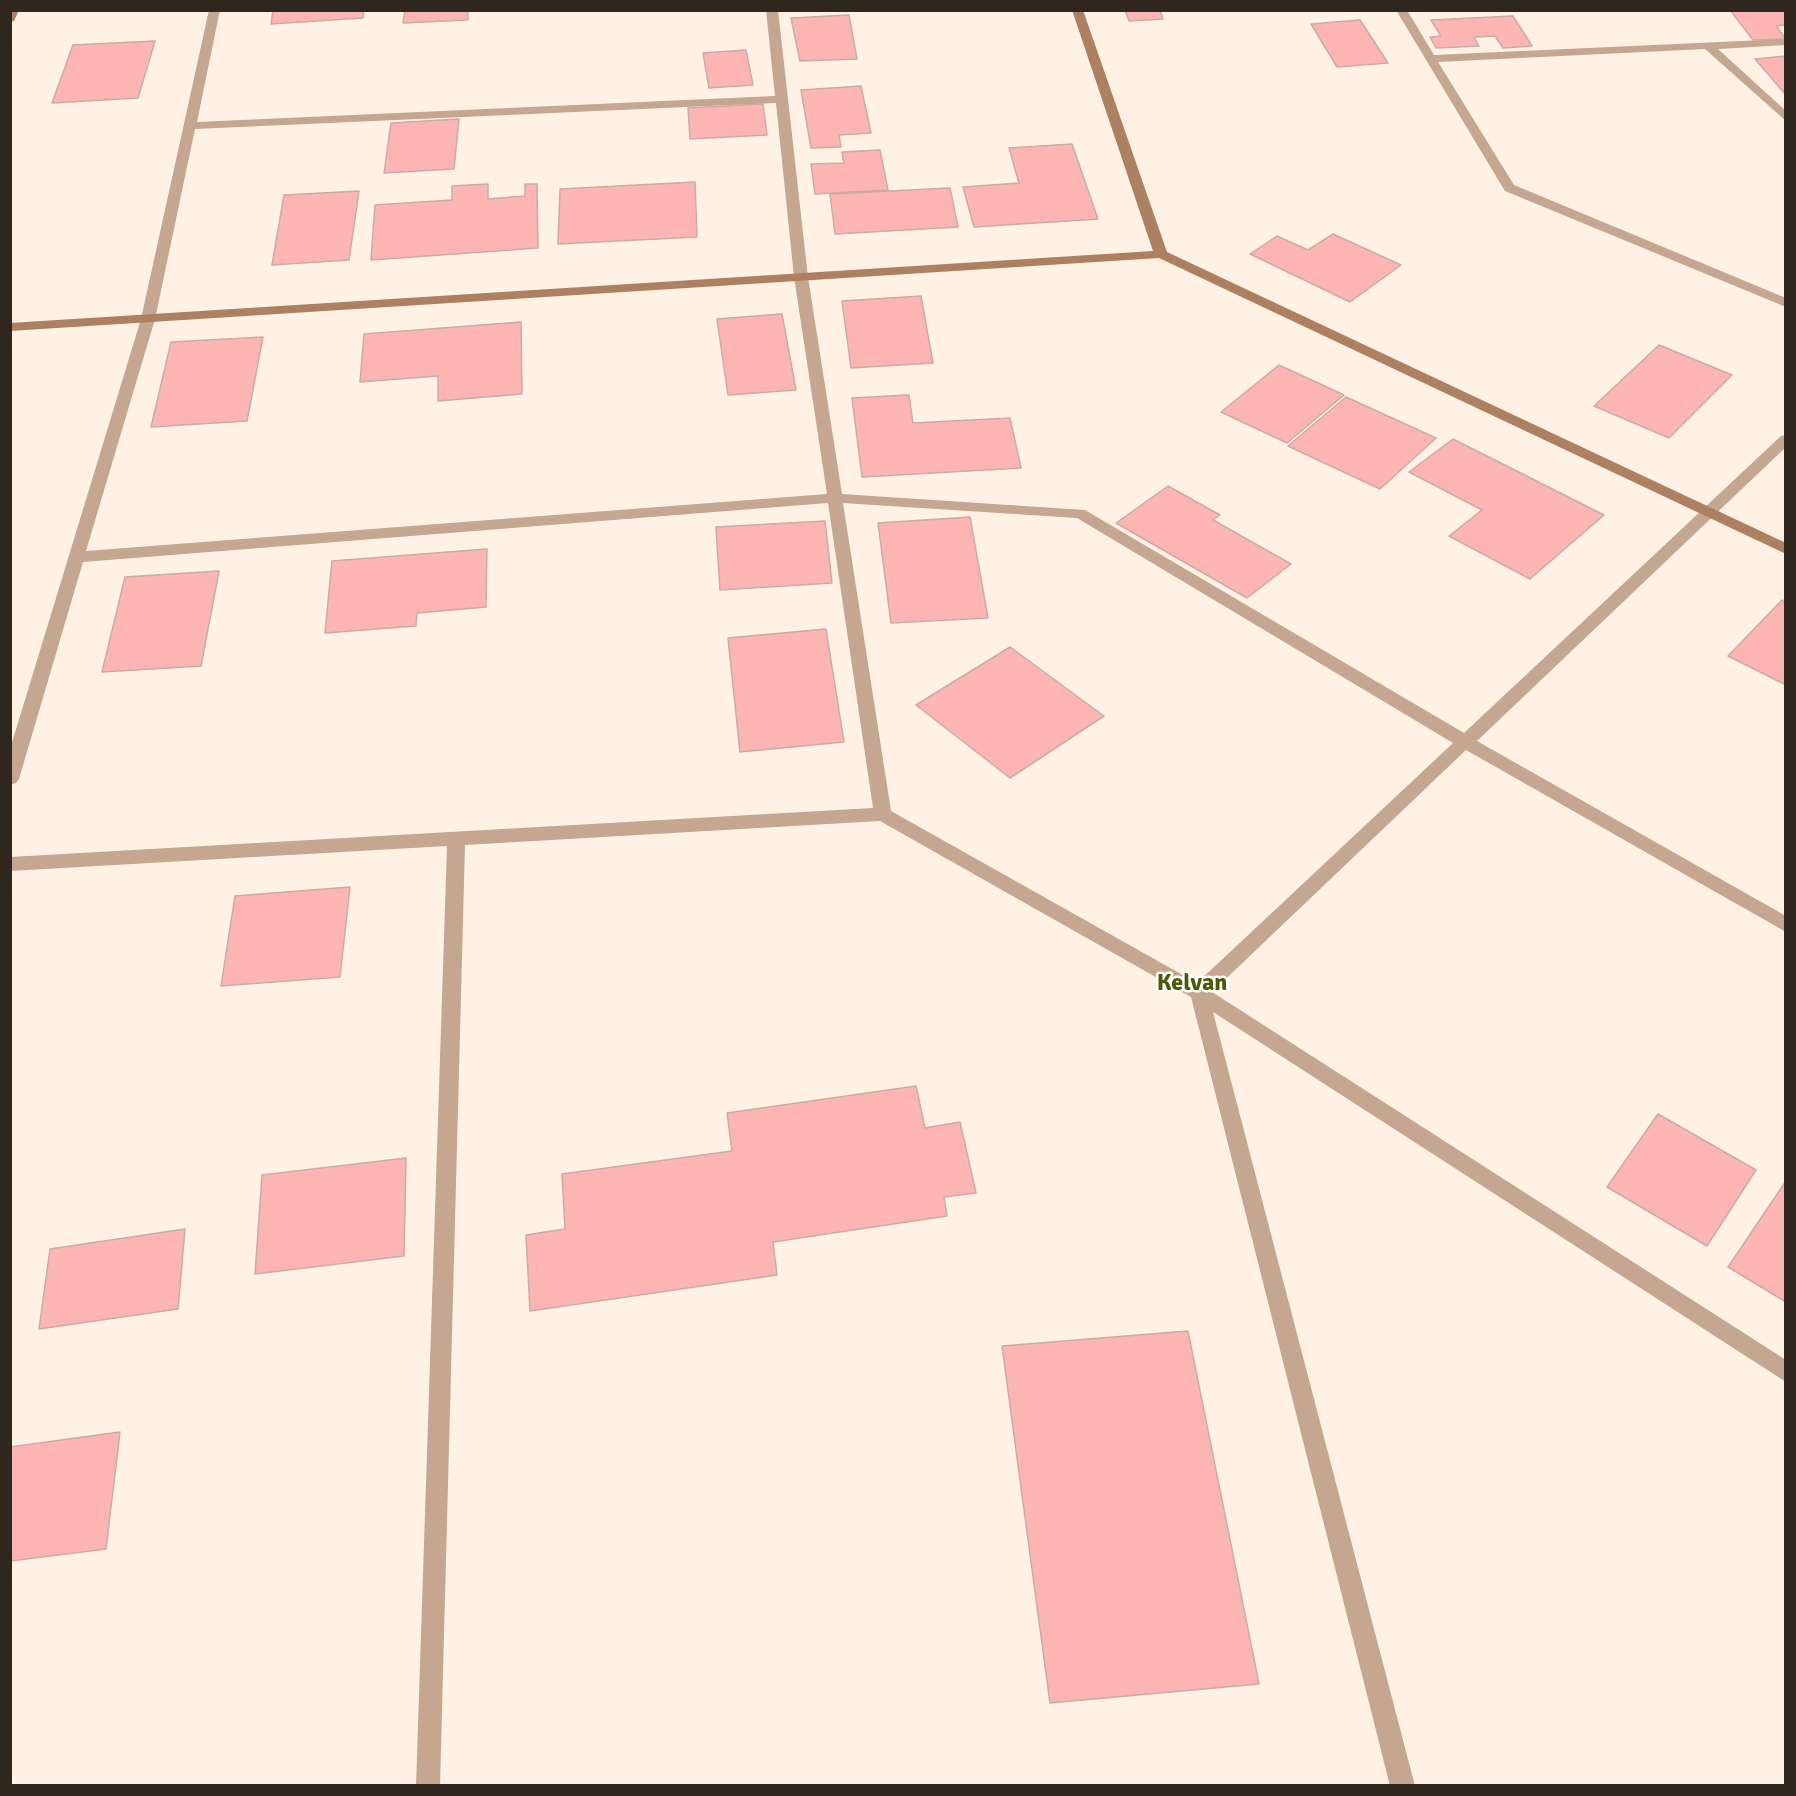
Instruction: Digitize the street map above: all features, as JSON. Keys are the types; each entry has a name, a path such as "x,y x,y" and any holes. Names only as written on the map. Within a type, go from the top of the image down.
{"street":[{"path":"10,20 14,10"},
{"path":"10,779 148,319 215,10"},
{"path":"772,10 801,277 883,814"},
{"path":"1077,10 1161,254"},
{"path":"1401,10 1509,188 1785,303"},
{"path":"1430,59 1785,42"},
{"path":"1707,45 1785,118"},
{"path":"190,126 782,99"},
{"path":"10,327 1161,254 1785,549"},
{"path":"1199,993 1785,439"},
{"path":"77,557 834,498 1080,513 1465,742 1785,925"},
{"path":"10,864 883,814 1199,993 1785,1371"},
{"path":"428,1785 456,839"},
{"path":"1199,993 1403,1785"}],"building":[{"path":"273,10 364,10 363,18 271,24"},
{"path":"405,10 468,10 468,20 403,23"},
{"path":"1125,10 1160,10 1163,19 1129,21"},
{"path":"1730,10 1786,10 1786,25 1776,26 1786,39 1753,40"},
{"path":"849,15 857,59 800,61 791,18"},
{"path":"1513,16 1532,46 1503,48 1495,36 1474,37 1479,46 1436,48 1430,37 1441,36 1431,20"},
{"path":"1360,20 1388,63 1337,67 1311,24"},
{"path":"155,41 138,98 52,103 73,45"},
{"path":"746,50 753,85 709,88 703,53"},
{"path":"1786,56 1786,95 1755,59"},
{"path":"861,86 871,133 839,135 841,147 811,148 801,90"},
{"path":"763,104 767,135 690,139 688,108"},
{"path":"459,119 454,169 384,173 391,123"},
{"path":"1072,144 1098,219 974,227 963,187 1019,183 1009,148"},
{"path":"880,150 888,190 815,194 811,164 844,163 842,152"},
{"path":"695,182 697,237 558,244 560,189"},
{"path":"488,184 488,199 525,196 525,184 537,184 538,248 371,260 375,205 452,200 452,186"},
{"path":"950,188 958,227 835,234 830,194"},
{"path":"359,191 349,260 272,265 284,195"},
{"path":"1333,234 1401,265 1350,302 1250,254 1277,236 1308,250"},
{"path":"921,296 933,363 851,368 842,301"},
{"path":"782,314 796,390 728,395 717,319"},
{"path":"521,322 522,394 438,401 438,376 360,382 364,334"},
{"path":"263,337 247,421 151,427 171,342"},
{"path":"1659,345 1732,375 1669,438 1594,406"},
{"path":"1279,365 1344,395 1287,443 1221,412"},
{"path":"909,395 913,423 1010,418 1021,468 862,477 852,398"},
{"path":"1346,397 1436,438 1380,489 1288,446"},
{"path":"1453,439 1604,515 1530,579 1449,536 1482,510 1409,472"},
{"path":"1168,486 1220,515 1213,520 1291,564 1247,598 1116,523"},
{"path":"970,517 988,618 891,623 878,523"},
{"path":"825,521 832,583 720,590 716,527"},
{"path":"487,549 486,607 417,613 416,626 325,633 332,561"},
{"path":"219,571 201,666 102,672 125,577"},
{"path":"1782,600 1786,602 1786,685 1728,656"},
{"path":"826,629 844,742 740,752 728,638"},
{"path":"1010,647 1104,716 1010,778 916,705"},
{"path":"350,887 340,977 221,986 235,896"},
{"path":"916,1086 925,1128 960,1122 976,1193 944,1197 947,1216 773,1242 777,1275 530,1311 526,1235 565,1229 562,1174 732,1151 727,1113"},
{"path":"1658,1114 1756,1170 1707,1246 1607,1187"},
{"path":"406,1158 404,1256 255,1274 262,1175"},
{"path":"1786,1181 1786,1302 1728,1267"},
{"path":"185,1229 178,1309 39,1329 50,1249"},
{"path":"1188,1331 1259,1684 1050,1703 1002,1346"},
{"path":"120,1432 106,1549 10,1561 10,1447"}],"district":[{"name":"Kelvan","path":"1192,984"}]}
